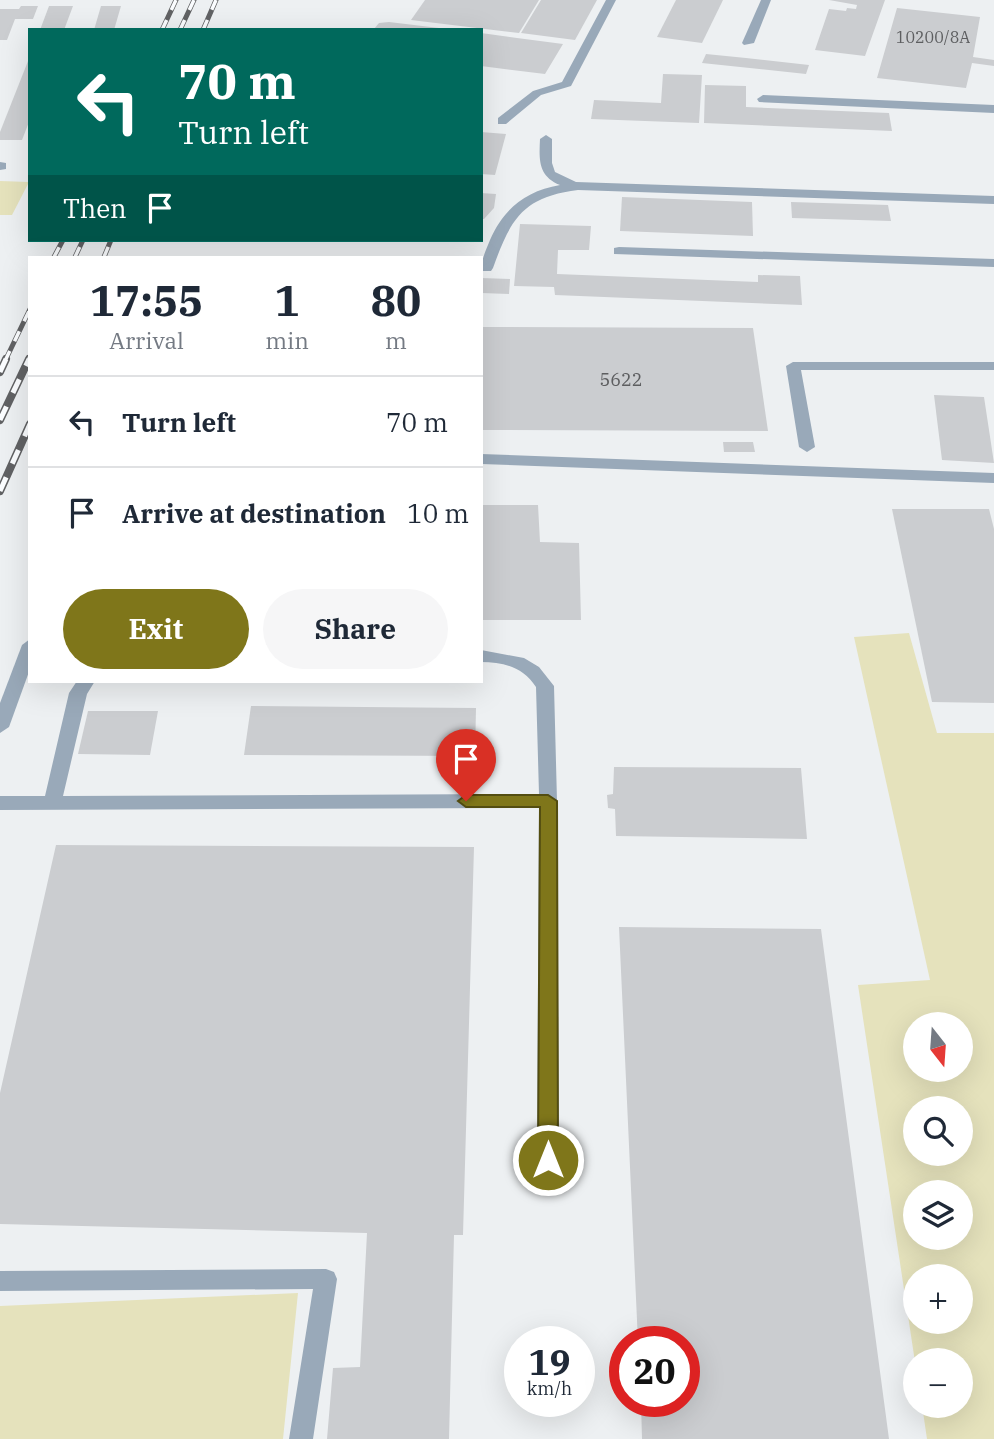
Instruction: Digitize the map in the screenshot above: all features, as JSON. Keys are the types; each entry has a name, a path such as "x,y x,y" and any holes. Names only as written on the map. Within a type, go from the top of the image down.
{"lane":[{"path":"502,121 537,93 568,84 611,0"},
{"path":"748,43 765,0"},
{"path":"763,99 994,109"},
{"path":"546,139 545,168 554,181 578,186"},
{"path":"486,268 499,231 518,205 530,195 551,188 578,186 994,200"},
{"path":"619,251 994,263"},
{"path":"807,447 793,366 994,366"},
{"path":"483,458 994,478"},
{"path":"0,727 28,650"},
{"path":"483,656 499,656 519,662 535,670 545,686 548,801 548,1160"},
{"path":"53,802 78,693 85,683"},
{"path":"0,803 548,801"},
{"path":"0,1281 326,1279 301,1439"}],"shaded area":[{"path":"0,181 28,182 12,215 0,215"},
{"path":"909,633 937,733 994,733 994,1439 927,1439 924,1418 973,1418 973,1348 913,1348 911,1334 973,1334 973,1264 903,1264 903,1283 858,985 930,980 854,637"},
{"path":"298,1293 283,1439 0,1439 0,1306"}],"building":[{"path":"425,0 539,0 519,33 411,20"},
{"path":"541,0 597,0 575,40 521,33"},
{"path":"676,0 723,0 702,43 657,37"},
{"path":"829,0 885,0 865,56 815,50 829,9 846,11 847,8 856,9 857,5"},
{"path":"21,6 38,6 33,19 15,19 7,40 0,40 0,9 19,9"},
{"path":"49,6 73,6 65,28 41,28"},
{"path":"101,6 121,6 115,28 95,28"},
{"path":"897,8 980,17 973,57 994,60 994,66 972,63 966,88 877,78"},
{"path":"389,22 439,28 375,28 379,23"},
{"path":"483,33 563,44 545,74 483,66"},
{"path":"706,54 809,65 806,74 702,63"},
{"path":"28,61 28,125 22,140 0,140 0,132"},
{"path":"663,74 702,75 699,123 591,119 594,100 661,103"},
{"path":"705,85 746,86 746,107 889,113 892,131 704,123"},
{"path":"483,132 506,134 495,175 483,174"},
{"path":"483,193 496,194 494,208 484,219"},
{"path":"622,197 752,202 753,236 620,231"},
{"path":"791,202 888,205 891,221 792,218"},
{"path":"520,224 591,226 589,250 558,250 557,274 758,282 758,275 800,276 802,305 555,295 554,287 514,286"},
{"path":"483,278 510,279 509,294 483,293"},
{"path":"483,327 753,328 768,431 483,430"},
{"path":"934,395 984,397 994,463 942,460"},
{"path":"723,442 753,442 755,452 724,452"},
{"path":"483,505 538,505 540,542 579,543 581,620 483,620"},
{"path":"892,509 989,509 994,529 994,703 932,702"},
{"path":"251,706 476,708 475,756 244,755"},
{"path":"88,711 158,711 150,755 78,754"},
{"path":"614,767 801,768 807,839 616,836 615,809 608,808 607,795 613,794"},
{"path":"56,845 474,847 463,1235 454,1235 449,1439 327,1439 333,1368 360,1367 367,1233 0,1224 0,1093"},
{"path":"619,927 821,929 889,1439 642,1439 641,1417 700,1417 700,1326 637,1326"}],"railway":[{"path":"163,28 176,0"},
{"path":"181,28 194,0"},
{"path":"204,28 216,0"},
{"path":"55,256 62,242"},
{"path":"75,256 82,242"},
{"path":"104,256 110,242"},
{"path":"5,361 28,313"},
{"path":"0,372 6,359"},
{"path":"0,420 28,361"},
{"path":"0,491 28,428"}],"route":[{"path":"466,801 548,801 548,1160"}]}
